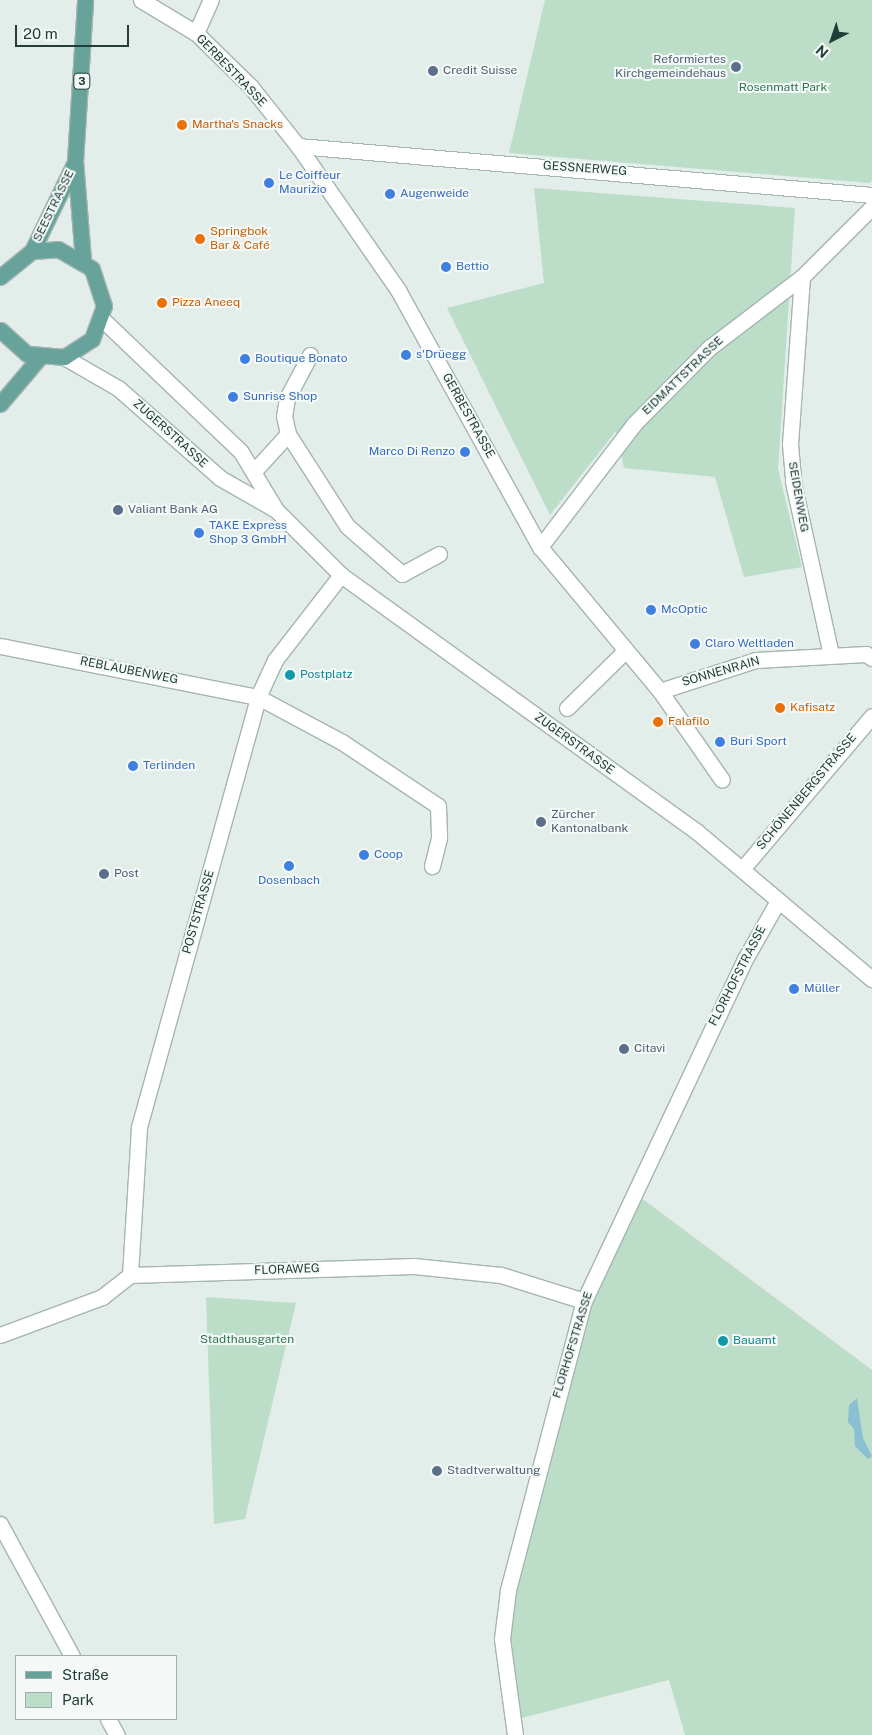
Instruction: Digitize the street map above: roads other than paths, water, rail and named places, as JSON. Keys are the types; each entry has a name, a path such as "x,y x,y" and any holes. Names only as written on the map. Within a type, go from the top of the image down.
{"main road":[{"name":"SEESTRASSE","path":"83,260 75,161 85,0"},
{"name":"SEESTRASSE","path":"32,251 75,161"},
{"path":"0,277 32,251 58,249 83,260 104,293 102,319 92,339 64,357 39,358 16,348 0,330"},
{"path":"0,404 39,358"}],"street":[{"name":"GERBESTRASSE","path":"141,0 196,33 251,87 298,146 398,290 540,547 624,652 660,691 722,780"},
{"path":"196,33 211,0"},
{"name":"GESSNERWEG","path":"298,146 872,195"},
{"name":"EIDMATTSTRASSE","path":"540,547 634,424 709,348 802,277 872,207"},
{"name":"SEIDENWEG","path":"802,277 792,472 832,655"},
{"name":"ZUGERSTRASSE","path":"102,319 255,470 276,510"},
{"path":"310,355 286,398 284,416 288,434 347,526 402,574 439,554"},
{"name":"ZUGERSTRASSE","path":"64,357 118,388 220,478 276,510 341,575 743,868 778,901 872,979"},
{"path":"255,470 288,434"},
{"name":"POSTSTRASSE","path":"130,1275 138,1127 258,697 275,660 341,575"},
{"name":"REBLAUBENWEG","path":"0,646 258,697 342,742 438,806 439,838 432,866"},
{"path":"567,708 624,652"},
{"name":"SONNENRAIN","path":"660,691 756,660 866,654 872,658"},
{"name":"SCHÖNENBERGSTRASSE","path":"743,868 872,716"},
{"name":"FLORHOFSTRASSE","path":"515,1735 510,1722 502,1639 508,1590 584,1301 737,977 778,901"},
{"name":"FLORAWEG","path":"130,1275 414,1266 501,1275 584,1301"},
{"path":"0,1335 102,1297 130,1275"},
{"path":"0,1524 71,1655"},
{"path":"109,1720 117,1735"}],"water":[{"path":"857,1398 863,1438 872,1456 868,1459 855,1446 854,1429 848,1422 849,1405"}],"place":[{"name":"Reformiertes Kirchgemeindehaus","path":"736,67"},
{"name":"Credit Suisse","path":"433,71"},
{"name":"Martha's Snacks","path":"182,125"},
{"name":"Le Coiffeur Maurizio","path":"269,183"},
{"name":"Augenweide","path":"390,194"},
{"name":"Springbok Bar & Café","path":"200,239"},
{"name":"Bettio","path":"446,267"},
{"name":"Pizza Aneeq","path":"162,303"},
{"name":"s'Drüegg","path":"406,355"},
{"name":"Boutique Bonato","path":"245,359"},
{"name":"Sunrise Shop","path":"233,397"},
{"name":"Marco Di Renzo","path":"465,452"},
{"name":"Valiant Bank AG","path":"118,510"},
{"name":"TAKE Express Shop 3 GmbH","path":"199,533"},
{"name":"McOptic","path":"651,610"},
{"name":"Claro Weltladen","path":"695,644"},
{"name":"Postplatz","path":"290,675"},
{"name":"Kafisatz","path":"780,708"},
{"name":"Falafilo","path":"658,722"},
{"name":"Buri Sport","path":"720,742"},
{"name":"Terlinden","path":"133,766"},
{"name":"Zürcher Kantonalbank","path":"541,822"},
{"name":"Coop","path":"364,855"},
{"name":"Dosenbach","path":"289,866"},
{"name":"Post","path":"104,874"},
{"name":"Müller","path":"794,989"},
{"name":"Citavi","path":"624,1049"},
{"name":"Bauamt","path":"723,1341"},
{"name":"Stadtverwaltung","path":"437,1471"}],"park label":[{"name":"Rosenmatt Park","path":"783,88"},
{"name":"Stadthausgarten","path":"247,1340"}]}
